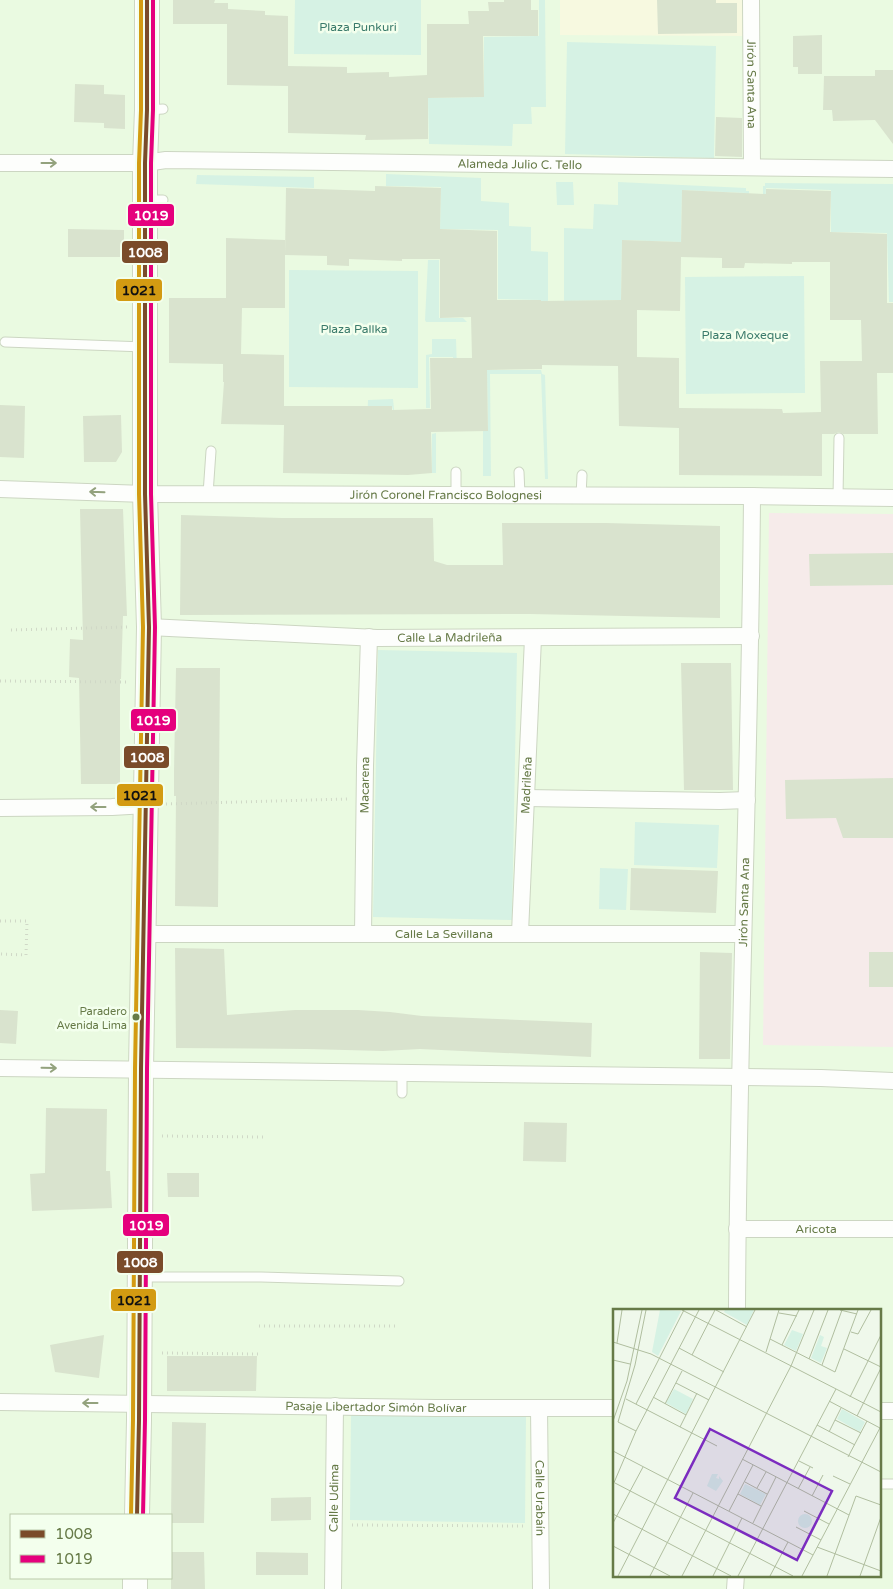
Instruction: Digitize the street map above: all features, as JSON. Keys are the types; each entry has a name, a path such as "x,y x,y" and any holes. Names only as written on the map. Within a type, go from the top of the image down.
{"street":[{"path":"137,1514 141,1069 149,627 145,494 145,347 154,200 145,163 155,110 147,0"},
{"name":"Jirón Santa Ana","path":"751,0 752,167"},
{"name":"Alameda Julio C. Tello","path":"0,163 145,163 166,160 893,169"},
{"name":"Jirón Coronel Francisco Bolognesi","path":"0,489 145,494 893,498"},
{"name":"Jirón Santa Ana","path":"737,1309 743,934 751,636 752,496"},
{"name":"Calle La Madrileña","path":"149,627 369,637 751,636"},
{"name":"Macarena","path":"363,934 369,637"},
{"name":"Madrileña","path":"520,933 533,638"},
{"path":"526,798 747,800"},
{"path":"0,808 146,805"},
{"name":"Calle La Sevillana","path":"144,934 743,934"},
{"path":"0,1068 821,1078 893,1081"},
{"name":"Aricota","path":"738,1229 893,1229"},
{"name":"Pasaje Libertador Simón Bolívar","path":"0,1402 436,1408 613,1408"},
{"name":"Calle Udima","path":"333,1589 335,1406"},
{"name":"Calle Urabaín","path":"539,1408 541,1589"},
{"path":"880,1411 893,1411"},
{"path":"736,1576 736,1589"}],"lane":[{"path":"5,342 145,347"},
{"path":"838,497 839,438"},
{"path":"208,494 211,451"},
{"path":"456,472 456,495"},
{"path":"519,472 520,495"},
{"path":"582,475 582,496"},
{"path":"402,1073 402,1093"},
{"path":"140,1277 399,1280"},
{"path":"880,1484 893,1484"}],"path":[{"path":"11,630 149,627"},
{"path":"0,680 148,682"},
{"path":"146,805 365,798"},
{"path":"0,921 27,921 26,955 0,954"},
{"path":"141,1135 264,1137"},
{"path":"259,1326 398,1326"},
{"path":"139,1352 258,1354"},
{"path":"334,1525 540,1526"}],"shaded area":[{"path":"0,0 893,0 893,1589 0,1589"},
{"path":"560,0 745,0 745,36 560,35"},
{"path":"769,513 893,514 893,1047 763,1045"}],"green space":[{"name":"Plaza Punkuri","path":"295,0 421,0 421,55 294,54"},
{"path":"539,0 545,0 546,107 531,107 532,124 513,124 512,146 429,144 428,98 484,97 484,37 539,36"},
{"path":"567,42 716,46 714,158 565,154"},
{"path":"386,174 481,178 481,201 509,203 509,226 531,227 531,251 548,252 548,356 542,356 541,300 498,299 498,230 440,229 441,187 386,186"},
{"path":"197,175 314,177 314,188 196,184"},
{"path":"556,182 573,182 574,205 557,205"},
{"path":"618,182 746,188 746,191 749,191 749,200 746,193 682,190 681,242 622,240 621,300 564,301 564,228 593,229 594,204 618,205"},
{"path":"765,183 893,184 893,302 889,302 887,233 831,232 831,190 766,188 765,208 763,208 763,186 765,186"},
{"path":"428,260 439,260 439,318 463,318 467,322 426,322"},
{"name":"Plaza Pallka","path":"289,270 418,271 418,388 289,387"},
{"name":"Plaza Moxeque","path":"804,276 805,393 686,394 685,277"},
{"path":"432,339 456,339 457,371 454,371 453,357 429,357 430,408 426,408 426,355 432,354"},
{"path":"487,370 541,370 542,374 545,375 548,479 545,479 541,374 490,374 491,476 483,476 483,431 488,431"},
{"path":"393,399 395,419 392,406 371,406 367,429 368,400"},
{"path":"436,433 436,473 432,473 432,434"},
{"path":"378,650 517,653 512,920 373,917"},
{"path":"635,822 719,825 717,868 634,865"},
{"path":"600,868 628,869 626,910 599,909"},
{"path":"351,1414 526,1417 525,1523 350,1520"}],"building":[{"path":"173,0 215,0 214,3 228,3 228,9 265,11 265,15 288,16 288,66 347,67 347,73 389,72 389,77 427,75 427,24 469,24 468,11 489,11 488,2 531,0 531,10 538,10 538,36 483,36 484,97 428,98 428,139 365,140 366,135 288,133 288,86 227,85 227,24 173,24"},
{"path":"657,0 716,0 716,3 737,3 737,33 658,34"},
{"path":"822,35 822,74 798,74 798,67 793,67 793,36"},
{"path":"875,70 893,70 893,144 875,120 833,121 832,110 823,110 824,76 875,76"},
{"path":"75,84 104,85 104,94 125,95 125,129 104,128 104,123 74,122"},
{"path":"716,117 742,118 742,157 715,156"},
{"path":"375,186 441,188 440,229 497,231 497,300 621,300 622,240 681,242 681,245 682,190 766,194 766,189 831,191 830,232 887,234 887,303 893,303 893,373 877,373 878,434 843,434 839,432 822,434 822,476 679,475 679,428 619,426 618,366 542,365 542,369 487,370 488,431 431,432 432,473 408,475 283,473 284,425 221,424 224,382 223,364 169,363 169,298 226,298 226,238 285,240 285,255 286,188 375,191","holes":["285,255 327,256 327,265 349,266 349,259 402,261 402,259 440,259 440,318 471,317 472,358 430,358 431,409 392,410 392,406 284,406 284,355 241,354 242,308 285,308","681,257 722,258 722,268 744,268 745,263 792,264 792,262 830,262 830,320 861,320 862,361 820,361 821,412 783,413 782,409 679,408 679,358 637,357 637,310 680,311"]},
{"path":"68,229 124,230 124,257 68,257"},
{"path":"0,405 25,406 24,458 0,457"},
{"path":"121,415 122,452 116,462 84,462 83,416"},
{"path":"80,509 123,509 127,616 123,616 120,679 120,784 81,784 79,678 69,677 70,639 83,640"},
{"path":"181,515 282,518 433,518 434,561 447,565 503,565 502,523 720,526 720,618 530,614 180,615"},
{"path":"893,553 893,585 810,586 809,554"},
{"path":"681,663 731,663 733,790 684,790"},
{"path":"176,668 220,668 218,907 175,906 176,796 174,796 174,771"},
{"path":"893,778 893,838 843,838 836,818 786,819 785,780"},
{"path":"631,868 718,871 716,913 630,910"},
{"path":"175,948 224,949 227,1015 295,1010 358,1010 422,1016 592,1023 591,1057 420,1049 383,1051 176,1048"},
{"path":"700,952 732,953 730,1059 699,1059"},
{"path":"869,952 893,952 893,987 869,987"},
{"path":"0,1010 18,1011 16,1044 0,1043"},
{"path":"46,1108 107,1109 106,1171 110,1171 112,1208 32,1211 30,1174 45,1173"},
{"path":"524,1122 567,1123 566,1162 523,1161"},
{"path":"167,1173 199,1173 199,1197 168,1197"},
{"path":"104,1335 99,1378 55,1372 50,1345"},
{"path":"167,1356 257,1356 256,1391 167,1391"},
{"path":"172,1422 206,1423 204,1523 172,1523"},
{"path":"311,1497 311,1520 271,1521 271,1498"},
{"path":"172,1552 204,1552 205,1589 171,1589"},
{"path":"256,1552 308,1553 308,1575 256,1575"}],"transit line":[{"name":"1021","path":"131,1514 135,1069 143,627 139,494 141,0"},
{"name":"1008","path":"137,1514 141,1069 149,627 145,494 147,0"},
{"name":"1019","path":"143,1514 147,1069 155,627 151,494 153,0"}],"place":[{"name":"Paradero Avenida Lima","path":"136,1017"}]}
